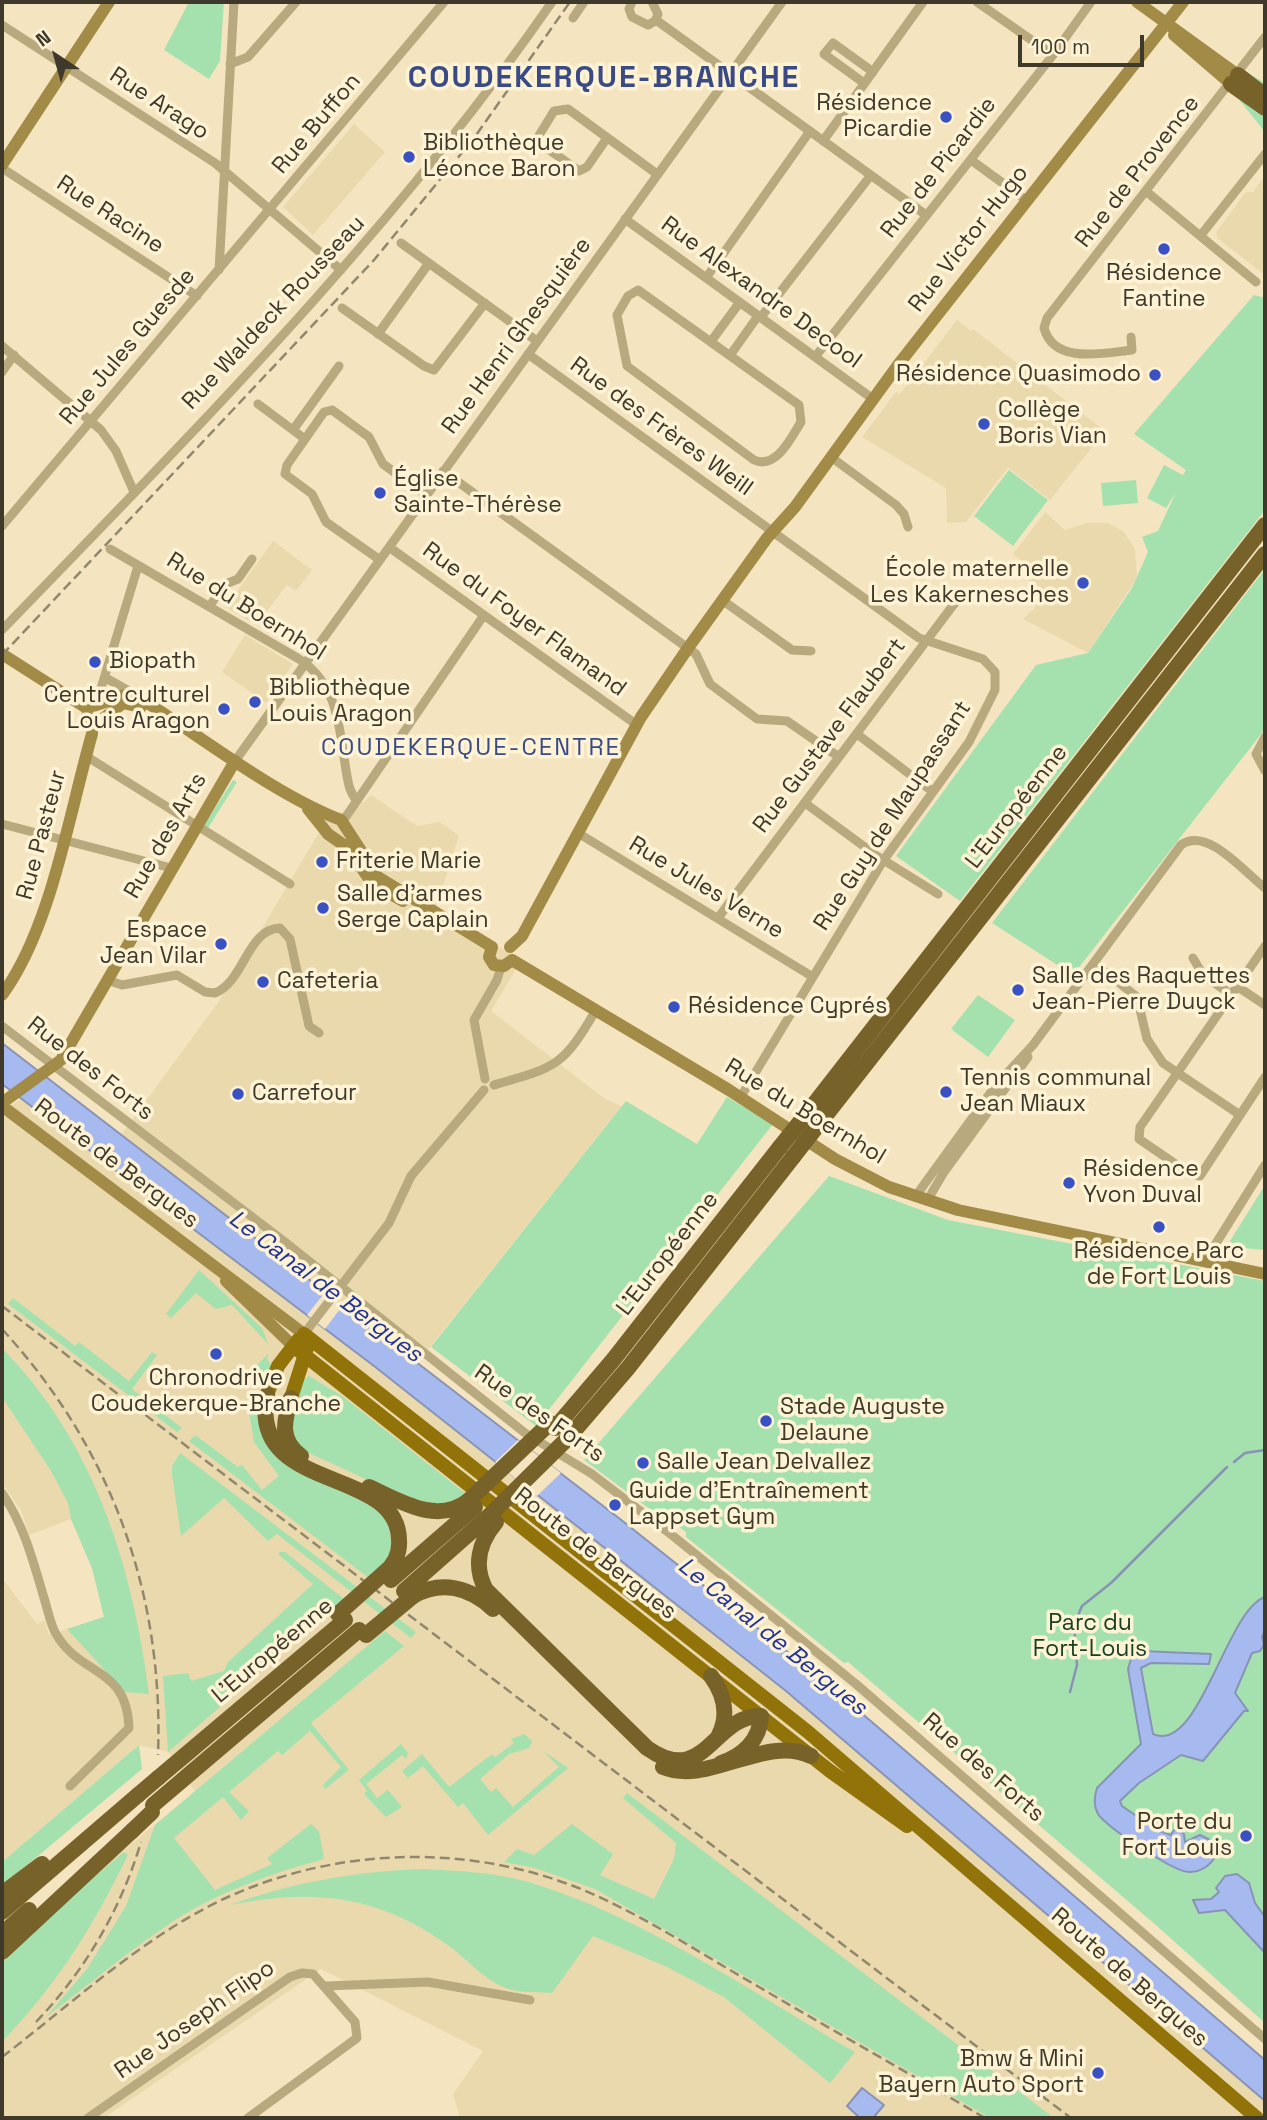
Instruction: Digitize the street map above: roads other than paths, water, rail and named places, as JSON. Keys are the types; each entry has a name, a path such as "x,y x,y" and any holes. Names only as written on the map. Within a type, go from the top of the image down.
{"highway":[{"path":"1234,79 1265,95"},
{"path":"1234,79 1265,108"},
{"name":"L'Européenne","path":"2,1912 139,1791 258,1693 388,1577 482,1511 571,1441 676,1308 787,1152 808,1112 1265,525"},
{"name":"L'Européenne","path":"133,1826 270,1705 408,1594 482,1511 553,1425 587,1392 787,1152 822,1121 1265,554"},
{"path":"267,1395 266,1423 275,1443 285,1454 302,1466 377,1501 392,1516 399,1533 399,1547 388,1577"},
{"path":"291,1398 285,1421 285,1434 293,1450 304,1457 418,1509 446,1512 482,1511 485,1538 478,1565 484,1586 495,1601 631,1734 659,1756 674,1760 699,1755 741,1720 761,1716 760,1728 746,1750 738,1757 721,1763"},
{"path":"408,1594 450,1587 482,1599 636,1748 657,1764 681,1771 786,1750 811,1756"},
{"path":"711,1676 720,1690 724,1712 722,1728 714,1744"},
{"path":"2,1894 139,1791"},
{"path":"2,1934 133,1826"},
{"path":"2,1952 133,1826"}],"main road":[{"path":"267,1395 276,1369 308,1329"},
{"path":"291,1398 306,1356 308,1329"},
{"name":"Route de Bergues","path":"308,1329 862,1777 1257,2118"},
{"name":"Route de Bergues","path":"293,1346 811,1756 971,1872"},
{"path":"742,1680 757,1700 761,1716 784,1724 862,1777"}],"street":[{"path":"2,166 109,2"},
{"name":"Rue Jules Guesde","path":"2,526 219,270 234,2"},
{"path":"230,64 248,57 296,2"},
{"name":"Rue Buffon","path":"219,270 444,2"},
{"name":"Rue Waldeck Rousseau","path":"2,630 341,270 450,141 552,2"},
{"path":"573,18 584,2"},
{"path":"632,2 629,12 633,19 645,24 656,20"},
{"path":"652,2 658,11 656,20"},
{"path":"768,2 779,5"},
{"path":"823,141 923,2"},
{"path":"977,2 1053,55"},
{"name":"Rue de Picardie","path":"815,357 1053,55 1091,2"},
{"path":"1137,2 1166,23 1176,37 1234,79"},
{"name":"Rue Victor Hugo","path":"507,958 522,936 637,725 674,670 873,399 1183,2"},
{"name":"Rue Henri Ghesquière","path":"235,761 779,5"},
{"path":"656,20 926,215"},
{"name":"Rue Arago","path":"2,25 224,171 341,270"},
{"name":"Rue de Provence","path":"1131,337 1132,350 1075,355 1064,350 1044,330 1047,318 1265,37"},
{"path":"864,83 824,54 833,43 873,72"},
{"path":"607,138 586,168 579,171 541,144 538,137 553,113 564,108 607,138 657,174"},
{"path":"706,278 810,131"},
{"path":"1201,235 1265,154"},
{"path":"971,160 1026,200"},
{"name":"Rue Racine","path":"2,166 197,296"},
{"path":"731,354 871,175"},
{"path":"1147,192 1256,282"},
{"name":"Rue Alexandre Decool","path":"625,219 873,399"},
{"path":"401,243 537,341"},
{"path":"378,334 429,263"},
{"path":"641,290 712,340 792,398 801,410 799,425 769,462 754,460 628,368 623,358 618,310 630,293 641,290"},
{"path":"712,340 740,302"},
{"path":"342,308 426,368 434,370 485,303"},
{"path":"2,346 91,421 116,451 134,492"},
{"name":"Rue des Frères Weill","path":"528,354 775,534"},
{"path":"2,372 15,355"},
{"path":"293,430 339,366"},
{"path":"258,404 305,439"},
{"path":"380,560 326,522 312,494 285,474 285,467 324,412 332,410 369,437 383,464 426,495"},
{"path":"831,457 896,505 904,514 908,527"},
{"path":"443,471 690,649 701,660 710,684 757,719 787,721 839,757"},
{"name":"Rue Guy de Maupassant","path":"740,1098 883,860 973,736 995,690 996,679 991,666 980,657 926,641 775,534"},
{"name":"Rue du Foyer Flamand","path":"389,547 637,725"},
{"name":"Rue du Boernhol","path":"110,549 305,663 322,678 333,697 349,787 356,801"},
{"path":"210,606 223,585 238,579 252,559"},
{"name":"Rue Pasteur","path":"2,995 19,970 33,941 138,566"},
{"name":"Rue Gustave Flaubert","path":"718,918 960,597 983,594"},
{"path":"725,602 792,650 811,651"},
{"path":"336,826 484,615"},
{"path":"2,654 15,667 96,712 133,703 221,758 235,761"},
{"path":"106,678 141,698 336,826 373,873 492,947"},
{"path":"96,712 121,694 141,698"},
{"path":"857,734 933,792"},
{"path":"1265,737 1256,754 1265,771"},
{"path":"86,756 290,884"},
{"name":"Rue des Arts","path":"50,1071 107,980 195,825 235,761"},
{"path":"805,803 883,860 938,894"},
{"path":"2,824 171,868"},
{"name":"Rue Jules Verne","path":"578,833 813,977"},
{"path":"921,1199 1022,1067 1033,1045 1157,878 1184,850 1197,842 1265,888"},
{"path":"107,980 125,985 177,975 210,993 225,987 263,934 276,928 284,930 288,935 309,1026 319,1033"},
{"path":"485,1079 473,1022 507,958 500,943 492,947"},
{"path":"1265,946 1138,1134 1144,1144 1179,1167 1192,1175 1201,1175 1265,1077"},
{"path":"492,947 490,960 507,958"},
{"name":"Rue du Boernhol","path":"507,958 740,1098 843,1164 921,1199 1265,1274"},
{"path":"1193,958 1203,975 1265,1004"},
{"path":"1094,963 1137,997 1149,1043 1163,1063 1240,1115"},
{"path":"484,1090 490,1091 494,1085 562,1060 578,1042 596,1010"},
{"name":"Rue des Forts","path":"2,1026 50,1071 275,1235 337,1292 378,1318 525,1433 592,1474 839,1671 1265,2039"},
{"path":"2,1105 50,1071"},
{"path":"485,1079 491,1079 494,1085"},
{"path":"484,1090 481,1084 485,1079"},
{"path":"308,1329 389,1223 411,1176 484,1090"},
{"name":"Route de Bergues","path":"2,1105 202,1258 308,1329"},
{"path":"1205,1261 1265,1165"},
{"name":"Route de Bergues","path":"202,1258 293,1346"},
{"path":"2,1493 21,1525 55,1633 69,1650 116,1687 127,1703 129,1728 70,1786"},
{"name":"Rue Joseph Flipo","path":"88,2118 294,1975 310,1973 326,1986"},
{"path":"326,1986 435,1983 530,2000"},
{"path":"248,2118 357,2038 356,2025 326,1986"}],"water":[{"path":"2,1043 620,1519 823,1680 1265,2060 1265,2101 786,1691 374,1366 2,1084"},
{"path":"1265,1597 1265,1629 1262,1637 1264,1645 1260,1651 1252,1653 1235,1693 1248,1711 1244,1711 1203,1761 1181,1755 1139,1783 1120,1801 1122,1806 1157,1830 1171,1835 1174,1830 1179,1830 1184,1834 1185,1842 1200,1835 1212,1841 1216,1855 1208,1865 1194,1872 1182,1870 1156,1858 1127,1838 1104,1820 1095,1807 1097,1788 1141,1744 1128,1669 1131,1659 1141,1651 1211,1654 1209,1664 1151,1663 1141,1668 1153,1734 1169,1735 1184,1723 1198,1703 1251,1607"},
{"path":"1237,1874 1249,1883 1255,1903 1265,1917 1265,1953 1225,1910 1199,1913 1193,1900 1211,1899 1219,1892 1216,1888 1225,1876"},
{"path":"862,2088 884,2105 873,2118 860,2118 847,2106"}],"waterway":[{"path":"1234,1462 1245,1453 1265,1450"},
{"path":"1070,1692 1077,1665 1074,1625 1082,1606 1111,1583 1227,1467"}],"railway":[{"path":"2,655 374,260 474,138 570,2"},
{"path":"2,1306 1071,2118"},
{"path":"2,1329 40,1375 73,1423 101,1473 123,1526 140,1580 151,1637 157,1695 158,1755"},
{"path":"36,2022 70,1982 99,1938 123,1891 141,1842"},
{"path":"2,2057 139,1950 168,1930 228,1897 272,1880 318,1867 411,1857 458,1859 505,1866 551,1878 616,1905 985,2118"}],"place":[{"name":"Résidence Picardie","path":"946,117"},
{"name":"Bibliothèque Léonce Baron","path":"409,157"},
{"name":"Résidence Fantine","path":"1164,249"},
{"name":"Résidence Quasimodo","path":"1155,375"},
{"name":"Collège Boris Vian","path":"984,424"},
{"name":"Église Sainte-Thérèse","path":"380,493"},
{"name":"École maternelle Les Kakernesches","path":"1083,583"},
{"name":"Biopath","path":"95,662"},
{"name":"Bibliothèque Louis Aragon","path":"255,702"},
{"name":"Centre culturel Louis Aragon","path":"224,709"},
{"name":"Friterie Marie","path":"322,862"},
{"name":"Salle d'armes Serge Caplain","path":"323,908"},
{"name":"Espace Jean Vilar","path":"221,944"},
{"name":"Cafeteria","path":"263,982"},
{"name":"Salle des Raquettes Jean-Pierre Duyck","path":"1018,990"},
{"name":"Résidence Cyprés","path":"674,1007"},
{"name":"Tennis communal Jean Miaux","path":"946,1092"},
{"name":"Carrefour","path":"238,1094"},
{"name":"Résidence Yvon Duval","path":"1069,1183"},
{"name":"Résidence Parc de Fort Louis","path":"1159,1227"},
{"name":"Chronodrive Coudekerque-Branche","path":"216,1354"},
{"name":"Stade Auguste Delaune","path":"766,1421"},
{"name":"Salle Jean Delvallez","path":"643,1463"},
{"name":"Guide d'Entraînement Lappset Gym","path":"615,1505"},
{"name":"Porte du Fort Louis","path":"1246,1836"},
{"name":"Bmw & Mini Bayern Auto Sport","path":"1098,2073"}],"district":[{"name":"COUDEKERQUE-BRANCHE","path":"604,79"},
{"name":"COUDEKERQUE-CENTRE","path":"471,748"}],"water label":[{"name":"Le Canal de Bergues","path":"325,1287"},
{"name":"Le Canal de Bergues","path":"772,1637"}],"park label":[{"name":"Parc du Fort-Louis","path":"1090,1637"}]}
